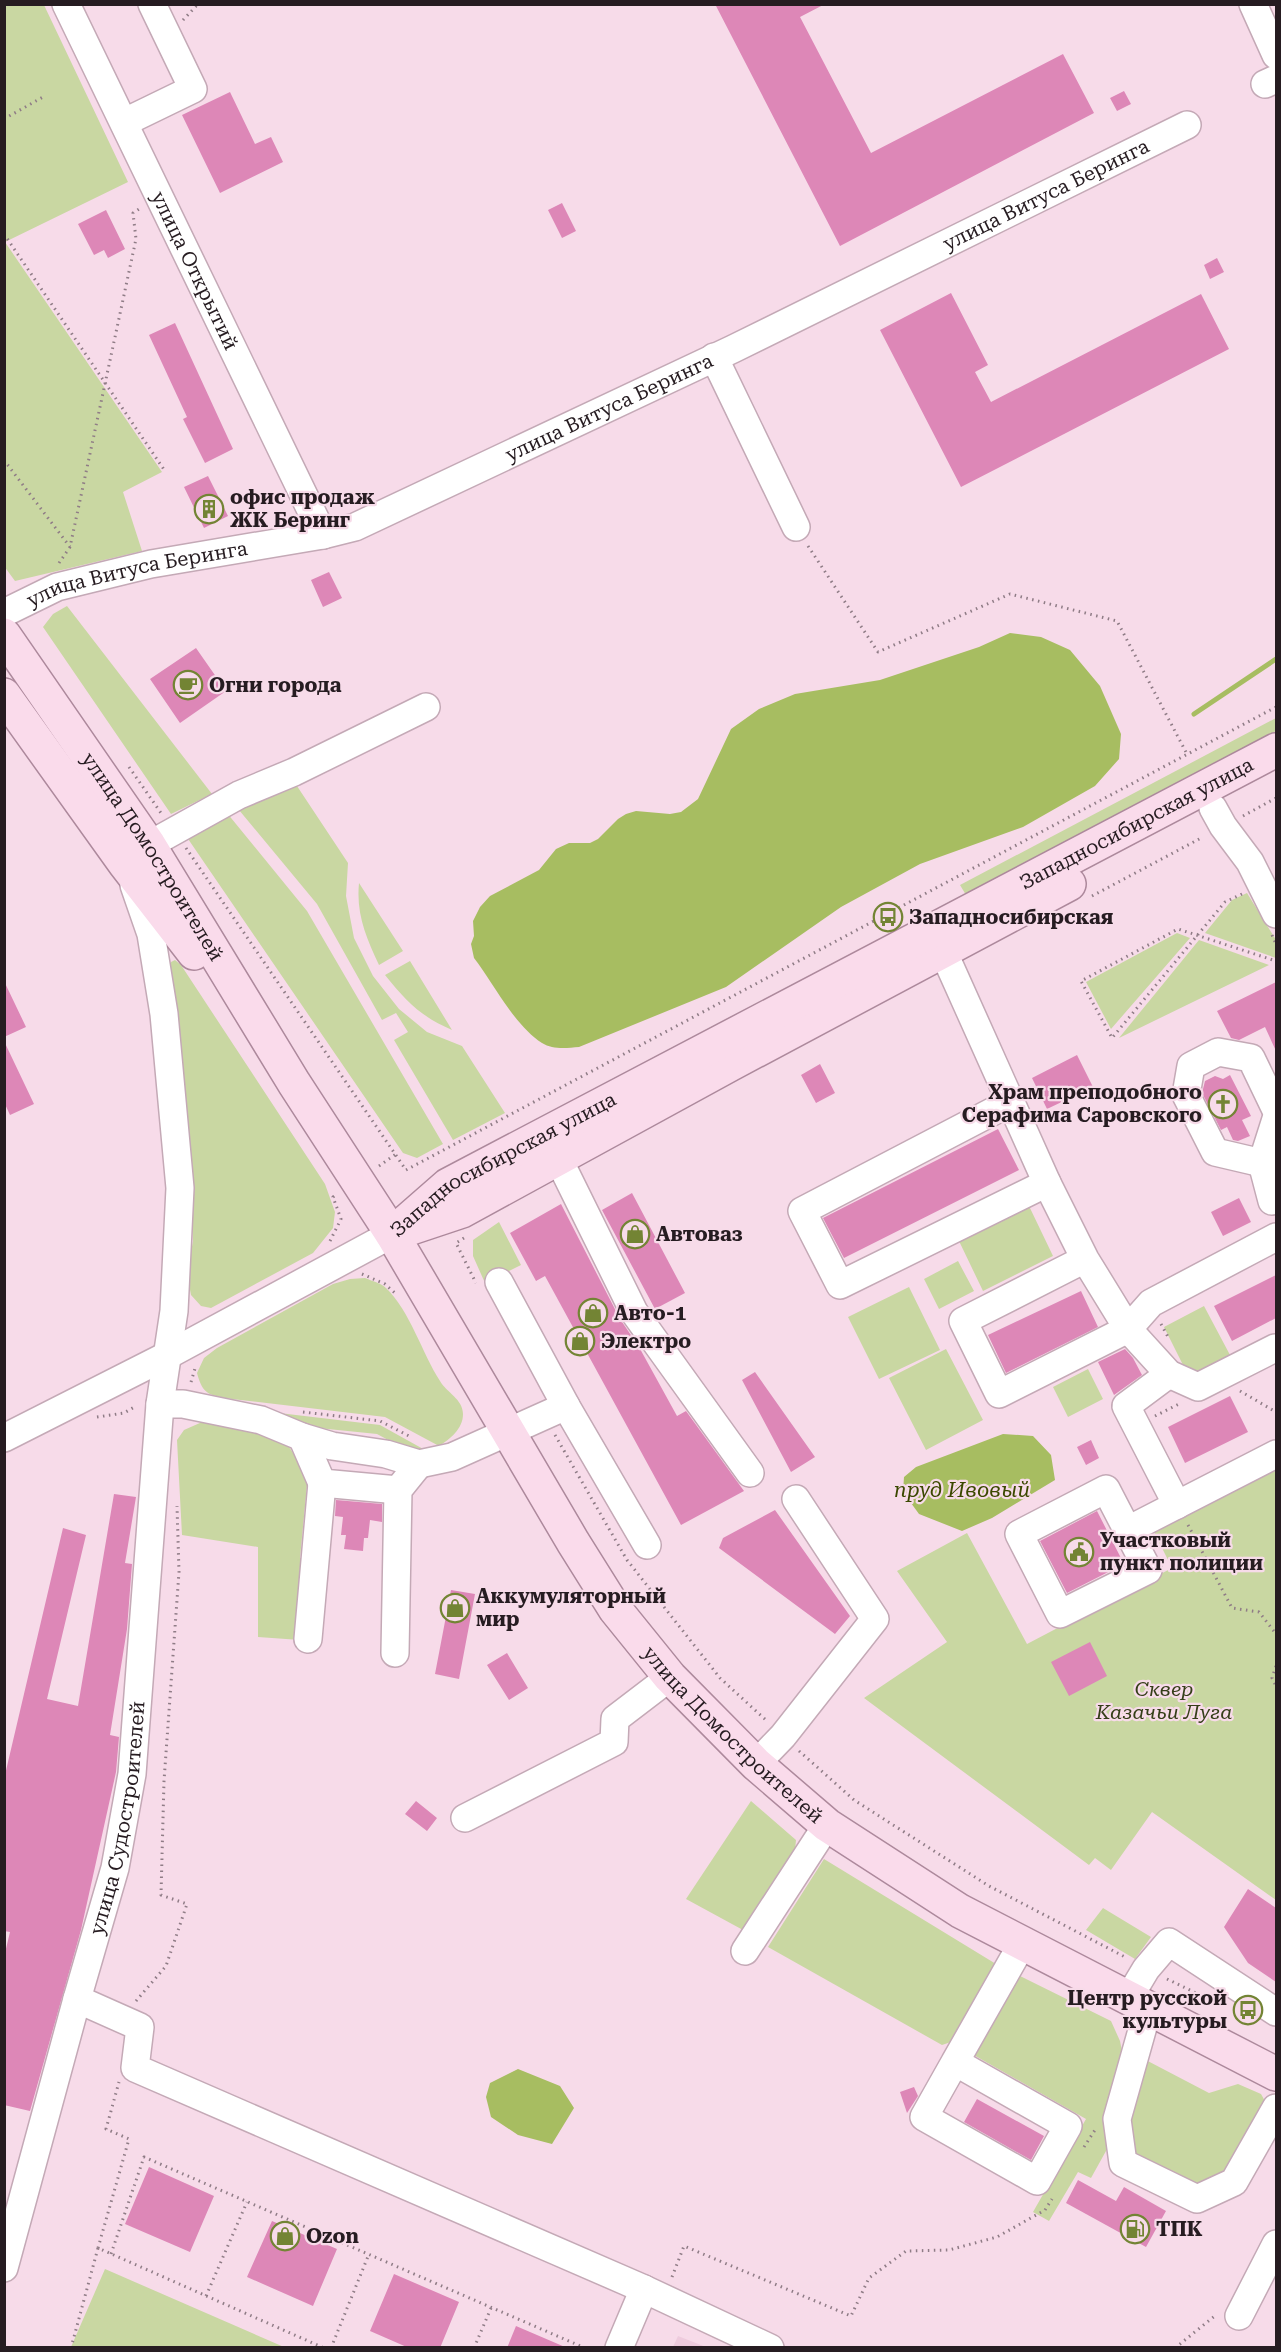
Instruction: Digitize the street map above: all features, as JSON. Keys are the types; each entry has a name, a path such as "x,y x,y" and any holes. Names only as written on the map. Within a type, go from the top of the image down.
{"main road":[{"name":"улица Домостроителей","path":"4,635 150,847 294,1083 392,1234 508,1433 615,1609 670,1677 756,1764 827,1825 960,1911 1276,2074"},
{"name":"улица Домостроителей","path":"4,696 150,847"},
{"name":"Западносибирская улица","path":"392,1234 448,1185 1276,750"},
{"name":"Западносибирская улица","path":"392,1234 462,1211 1276,774"}],"street":[{"name":"улица Открытий","path":"66,4 323,535"},
{"path":"125,122 193,89 153,4"},
{"path":"1253,4 1276,55"},
{"name":"улица Витуса Беринга","path":"4,613 57,587 140,566 323,535 355,527 714,357 1188,125"},
{"path":"714,357 796,526"},
{"path":"150,847 238,795 294,772 426,707"},
{"path":"1214,808 1223,826 1250,862 1276,914"},
{"name":"улица Судостроителей","path":"4,2268 115,1868 132,1774 160,1404 174,1311 180,1188 164,1014 152,934 142,904 150,847"},
{"path":"943,951 1047,1183 1085,1259 1128,1329 1169,1374 1198,1388 1276,1349"},
{"path":"1262,1163 1215,1152 1186,1095 1191,1066 1218,1052 1251,1058 1276,1110"},
{"path":"1011,1102 802,1211 840,1286 1047,1183"},
{"path":"1275,1209 1262,1163 1276,1119"},
{"path":"558,1158 634,1312 750,1473"},
{"path":"5,1435 166,1356 392,1234"},
{"path":"1085,1259 963,1321 999,1394 1128,1329 1150,1303 1276,1237"},
{"path":"499,1282 566,1406 647,1545"},
{"path":"1169,1374 1126,1406 1177,1505"},
{"path":"160,1404 183,1404 261,1420 302,1437 332,1446 386,1454 419,1464 452,1457 566,1406"},
{"path":"302,1437 322,1483 308,1639"},
{"path":"1128,1530 1276,1454"},
{"path":"395,1653 398,1490 419,1464"},
{"path":"322,1483 398,1490"},
{"path":"1106,1489 1128,1530 1148,1570 1060,1614 1019,1534 1106,1489"},
{"path":"756,1764 783,1736 875,1619 796,1499"},
{"path":"465,1818 614,1742 615,1719 670,1677"},
{"path":"745,1951 827,1825"},
{"path":"1276,2012 1169,1942 1146,1968 1138,2004 1117,2119 1123,2163 1197,2199 1234,2182 1276,2108"},
{"path":"955,2062 1068,2126 1038,2181 924,2117 955,2062 1022,1944"},
{"path":"77,1999 140,2027 135,2068 644,2289 770,2348"},
{"path":"1239,2316 1276,2244"},
{"path":"619,2348 644,2289"}],"path":[{"path":"4,119 43,97"},
{"path":"58,564 70,547 106,382 136,239 133,213 160,196"},
{"path":"4,234 165,471"},
{"path":"4,460 70,547"},
{"path":"796,526 878,652 1010,594 1117,621 1187,754"},
{"path":"127,765 150,847 396,1154 406,1170 1276,707"},
{"path":"1249,890 1225,902 1198,936 1112,1038 1081,981 1178,929 1198,936 1276,961"},
{"path":"379,1166 396,1154"},
{"path":"328,1244 342,1219 333,1197 339,1193"},
{"path":"462,1256 456,1244 465,1238"},
{"path":"361,1274 385,1284 395,1293 402,1289"},
{"path":"1157,1317 1168,1338"},
{"path":"1232,1386 1276,1412"},
{"path":"1155,1417 1184,1401"},
{"path":"127,2020 136,2002 166,1966 186,1904 161,1895 164,1780 179,1572 177,1504"},
{"path":"1177,1505 1232,1608 1259,1612 1276,1634"},
{"path":"1276,1666 1272,1678 1276,1686"},
{"path":"71,2348 129,2139 106,2129 121,2076"},
{"path":"1082,2150 1094,2130 1117,2119"},
{"path":"111,2254 144,2157 585,2348"},
{"path":"644,2289 657,2280 669,2283 684,2246 851,2316 869,2278 906,2251 949,2250 998,2237 1045,2210 1058,2190"},
{"path":"206,2296 247,2202"},
{"path":"98,2248 324,2348"},
{"path":"331,2348 369,2254"},
{"path":"474,2348 491,2307"}],"shaded area":[{"path":"678,2336 706,2347 673,2347"}],"green space":[{"path":"4,5 44,5 128,182 5,242 162,472 123,492 142,551 15,581 4,566"},
{"path":"67,606 212,794 171,814 43,627 53,614"},
{"path":"1276,718 1276,731 966,895 960,885"},
{"path":"295,783 348,863 346,896 354,938 373,976 399,1009 427,1032 462,1046 505,1113 453,1140 394,1040 408,1032 396,1013 382,1020 317,904 239,810"},
{"path":"227,813 307,911 443,1144 417,1158 403,1153 184,833"},
{"path":"359,883 403,951 379,965 363,925 359,905"},
{"path":"1247,893 1276,940 1276,958 1205,933 1232,900"},
{"path":"1177,933 1190,938 1111,1029 1086,982"},
{"path":"1199,940 1269,965 1119,1038"},
{"path":"175,960 181,965 325,1184 335,1212 333,1228 313,1253 211,1308 201,1306 191,1295 187,1274 193,1241 186,1105 170,971 171,962"},
{"path":"410,961 452,1030 415,1007 385,975"},
{"path":"1029,1206 1053,1256 983,1291 959,1241"},
{"path":"499,1222 521,1265 485,1283 473,1256 473,1240"},
{"path":"958,1261 974,1291 939,1309 924,1279"},
{"path":"365,1278 384,1286 394,1297 409,1320 440,1381 460,1404 463,1414 461,1424 455,1433 439,1446 385,1417 232,1399 208,1393 202,1386 197,1373 204,1358 217,1348 333,1284"},
{"path":"909,1287 940,1350 879,1379 848,1317"},
{"path":"1204,1306 1230,1355 1189,1377 1164,1327"},
{"path":"946,1349 983,1420 926,1450 889,1378"},
{"path":"1088,1369 1103,1399 1068,1417 1053,1387"},
{"path":"254,1410 380,1425 425,1450 405,1449 377,1434 318,1428"},
{"path":"209,1419 261,1429 287,1444 308,1475 300,1558 308,1560 300,1640 258,1637 258,1547 182,1535 177,1440 184,1430"},
{"name":"Сквер Казачьи Луга","path":"1276,1463 1276,1900 1152,1812 1111,1870 1095,1858 1089,1865 864,1698 947,1642 897,1571 967,1533 1027,1644 1172,1568 1151,1526"},
{"path":"751,1801 796,1840 794,1861 743,1930 686,1899"},
{"path":"824,1859 996,1964 951,2042 942,2045 768,1947"},
{"path":"1103,1908 1151,1937 1135,1959 1086,1930"},
{"path":"1018,1975 1111,2021 1120,2041 1123,2056 1108,2121 1106,2151 1091,2178 1078,2172 1049,2221 1033,2212 1086,2119 972,2054"},
{"path":"1142,2058 1209,2093 1238,2084 1261,2094 1266,2103 1231,2169 1196,2185 1136,2154 1127,2135"},
{"path":"105,2269 284,2347 71,2347"}],"water":[{"path":"1010,633 1041,637 1070,650 1100,686 1121,734 1119,759 1095,786 1023,827 920,864 841,907 726,987 579,1047 560,1048 542,1043 513,1015 474,958 471,944 474,936 473,921 480,907 490,896 539,870 556,849 569,843 590,843 598,839 626,814 636,811 670,814 681,812 698,799 731,729 759,709 795,694 880,680 979,647"},
{"name":"пруд Ивовый","path":"1003,1434 1033,1436 1051,1455 1055,1480 992,1518 962,1531 919,1514 903,1492 904,1477 916,1467"},
{"path":"518,2069 560,2086 574,2108 552,2144 518,2135 491,2117 486,2097 490,2083"}],"building":[{"path":"715,4 825,4 800,17 871,153 1063,54 1094,113 840,246"},
{"path":"1124,91 1131,104 1117,111 1110,98"},
{"path":"230,92 255,144 271,137 283,162 220,193 182,115"},
{"path":"562,203 576,231 562,238 548,210"},
{"path":"106,210 125,249 108,258 104,250 94,255 78,224"},
{"path":"1217,258 1224,272 1210,279 1204,265"},
{"path":"951,293 988,365 975,372 991,402 1201,294 1229,349 961,487 880,330"},
{"path":"175,323 233,449 205,463 183,419 187,417 149,335"},
{"name":"офис продаж ЖК Беринг","path":"208,476 228,516 204,528 184,487"},
{"path":"329,572 342,598 323,607 311,580"},
{"name":"Огни города","path":"196,648 226,691 180,723 150,679"},
{"path":"4,981 26,1027 4,1037"},
{"path":"1276,982 1276,1051 1265,1027 1239,1040 1231,1038 1217,1011"},
{"path":"4,1041 34,1104 10,1115 4,1102"},
{"path":"1077,1055 1093,1087 1047,1109 1032,1078"},
{"path":"820,1064 835,1093 816,1103 801,1075"},
{"name":"Храм преподобного Серафима Саровского","path":"1230,1075 1251,1116 1242,1120 1250,1136 1238,1141 1233,1140 1227,1127 1221,1130 1202,1093 1205,1081 1215,1076 1223,1079"},
{"path":"998,1129 1019,1170 844,1258 823,1218"},
{"name":"Автоваз","path":"632,1193 685,1293 655,1309 602,1210"},
{"path":"1239,1198 1251,1222 1223,1236 1211,1212"},
{"path":"561,1204 620,1319 639,1347 677,1416 686,1411 744,1491 681,1525 545,1276 536,1281 510,1233"},
{"path":"1276,1275 1276,1318 1232,1341 1214,1306"},
{"path":"1081,1291 1098,1327 1006,1373 988,1335"},
{"path":"1125,1349 1142,1375 1114,1395 1098,1362"},
{"path":"755,1372 815,1457 791,1472 742,1380"},
{"path":"1230,1396 1248,1432 1185,1463 1168,1427"},
{"path":"1091,1440 1099,1458 1086,1465 1077,1447"},
{"path":"114,1494 136,1497 125,1563 132,1564 127,1629 110,1735 119,1737 116,1772 81,1930 30,2111 4,2105 4,1957 10,1932 4,1931 4,1779 63,1528 86,1535 47,1699 78,1706"},
{"path":"336,1500 382,1504 382,1522 370,1520 368,1538 364,1538 363,1551 344,1549 346,1535 341,1535 343,1517 335,1516"},
{"path":"775,1510 850,1616 835,1634 719,1548 723,1538"},
{"name":"Участковый пункт полиции","path":"1097,1511 1124,1564 1067,1593 1040,1541"},
{"path":"451,1590 475,1594 459,1679 435,1674"},
{"path":"1090,1642 1107,1676 1069,1696 1051,1662"},
{"path":"507,1653 528,1688 509,1700 487,1665"},
{"path":"416,1801 437,1818 427,1831 405,1814"},
{"path":"1248,1889 1276,1908 1276,1982 1248,1963 1224,1927"},
{"path":"914,2087 918,2096 907,2113 900,2092"},
{"path":"977,2099 1044,2136 1031,2160 964,2122"},
{"path":"149,2167 214,2196 190,2252 125,2224"},
{"name":"ТПК","path":"1078,2180 1116,2201 1124,2187 1166,2211 1146,2247 1066,2203"},
{"path":"272,2221 337,2249 313,2306 247,2277"},
{"path":"394,2274 459,2302 440,2348 409,2348 370,2331"},
{"path":"516,2326 565,2347 565,2348 507,2348"}],"waterway":[{"path":"1194,714 1276,659"}],"place":[{"name":"офис продаж ЖК Беринг","path":"209,509"},
{"name":"Огни города","path":"188,685"},
{"name":"Западносибирская","path":"888,917"},
{"name":"Храм преподобного Серафима Саровского","path":"1223,1104"},
{"name":"Автоваз","path":"635,1234"},
{"name":"Авто-1","path":"593,1313"},
{"name":"Электро","path":"580,1341"},
{"name":"Участковый пункт полиции","path":"1079,1552"},
{"name":"Аккумуляторный мир","path":"455,1608"},
{"name":"Центр русской культуры","path":"1248,2010"},
{"name":"ТПК","path":"1135,2229"},
{"name":"Ozon","path":"285,2236"}]}
